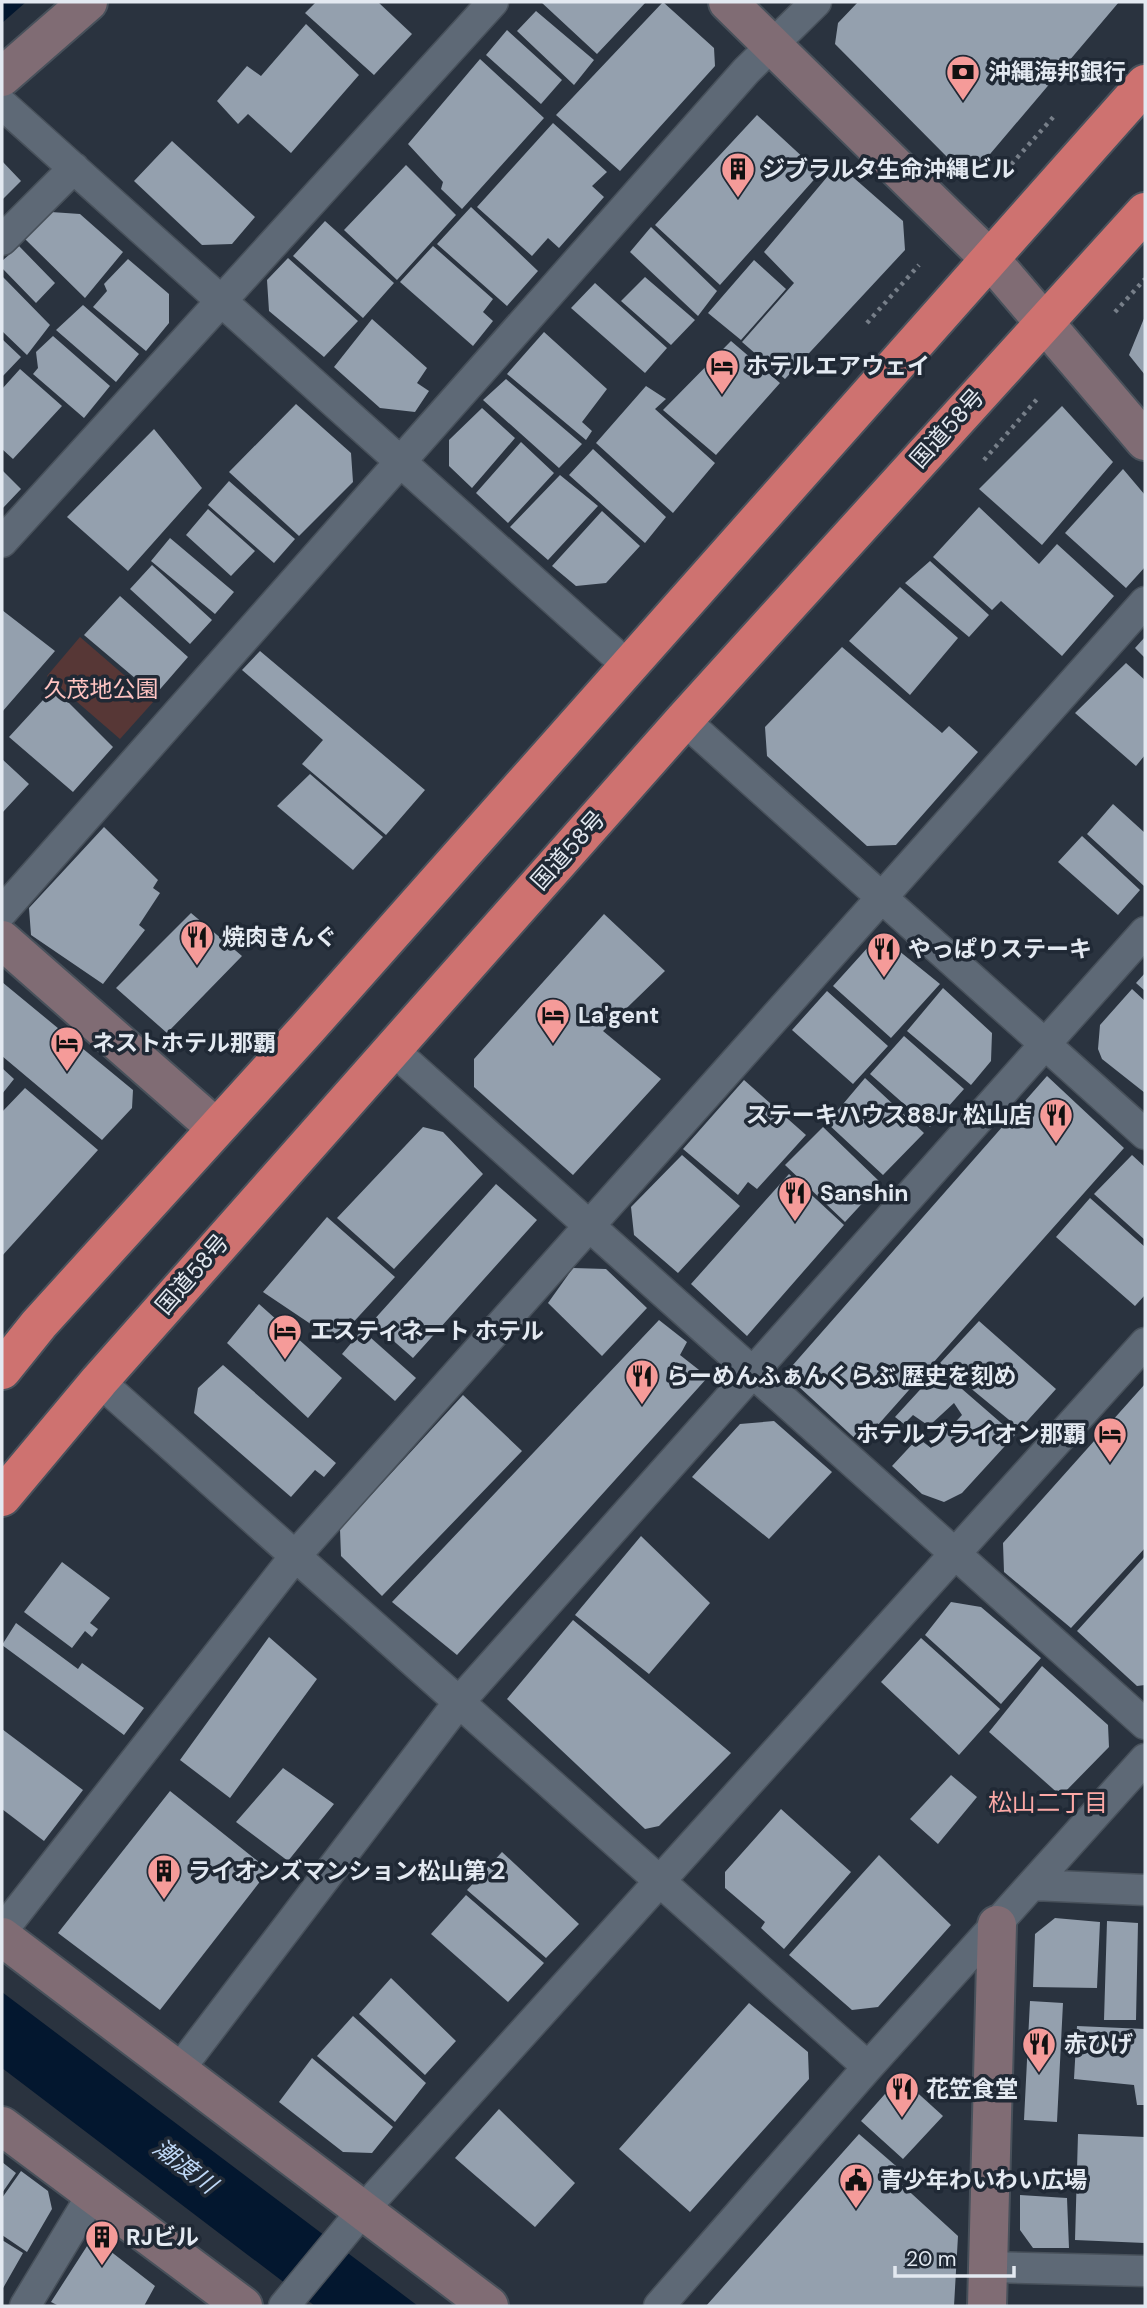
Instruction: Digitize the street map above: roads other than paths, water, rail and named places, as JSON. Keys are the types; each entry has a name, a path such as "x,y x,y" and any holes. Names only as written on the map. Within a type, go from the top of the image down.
{"highway":[{"path":"2,1370 39,1324 1145,85"},
{"name":"国道58号","path":"2,1497 99,1381 684,720 1145,212"}],"street":[{"path":"2,77 88,2"},
{"path":"2,542 493,2"},
{"path":"728,2 991,260 1145,441"},
{"path":"2,912 771,44 816,2"},
{"path":"2,104 628,666"},
{"path":"2,240 74,168"},
{"path":"2,1931 296,1555 1145,602"},
{"path":"684,720 1145,1134"},
{"path":"178,2071 459,1702 1145,932"},
{"path":"2,940 216,1128"},
{"path":"392,1049 752,1375 957,1554 1145,1724"},
{"path":"284,2306 364,2209 1145,1343"},
{"path":"99,1381 868,2067"},
{"path":"659,2306 868,2067 1145,1759"},
{"path":"1033,1885 1145,1890"},
{"path":"987,2306 997,1926"},
{"path":"2,1937 489,2306"},
{"path":"2,2126 243,2306"},
{"path":"25,2306 92,2195"},
{"path":"989,2267 1145,2271"}],"water":[{"path":"2,2 26,2 2,23"},
{"name":"潮渡川","path":"2,1992 418,2306 315,2306 2,2068"}],"place":[{"name":"沖縄海邦銀行","path":"963,102"},
{"name":"ジブラルタ生命沖縄ビル","path":"738,199"},
{"name":"ホテルエアウェイ","path":"722,396"},
{"name":"焼肉きんぐ","path":"197,967"},
{"name":"やっぱりステーキ","path":"884,979"},
{"name":"La'gent","path":"553,1045"},
{"name":"ネストホテル那覇","path":"67,1073"},
{"name":"ステーキハウス88Jr 松山店","path":"1056,1145"},
{"name":"Sanshin","path":"795,1223"},
{"name":"エスティネート ホテル","path":"285,1361"},
{"name":"らーめんふぁんくらぶ 歴史を刻め","path":"642,1406"},
{"name":"ホテルブライオン那覇","path":"1110,1464"},
{"name":"ライオンズマンション松山第２","path":"164,1901"},
{"name":"赤ひげ","path":"1039,2074"},
{"name":"花笠食堂","path":"902,2119"},
{"name":"青少年わいわい広場","path":"856,2210"},
{"name":"RJビル","path":"102,2267"}],"district":[{"name":"松山二丁目","path":"1048,1802"}],"park label":[{"name":"久茂地公園","path":"101,689"}]}
